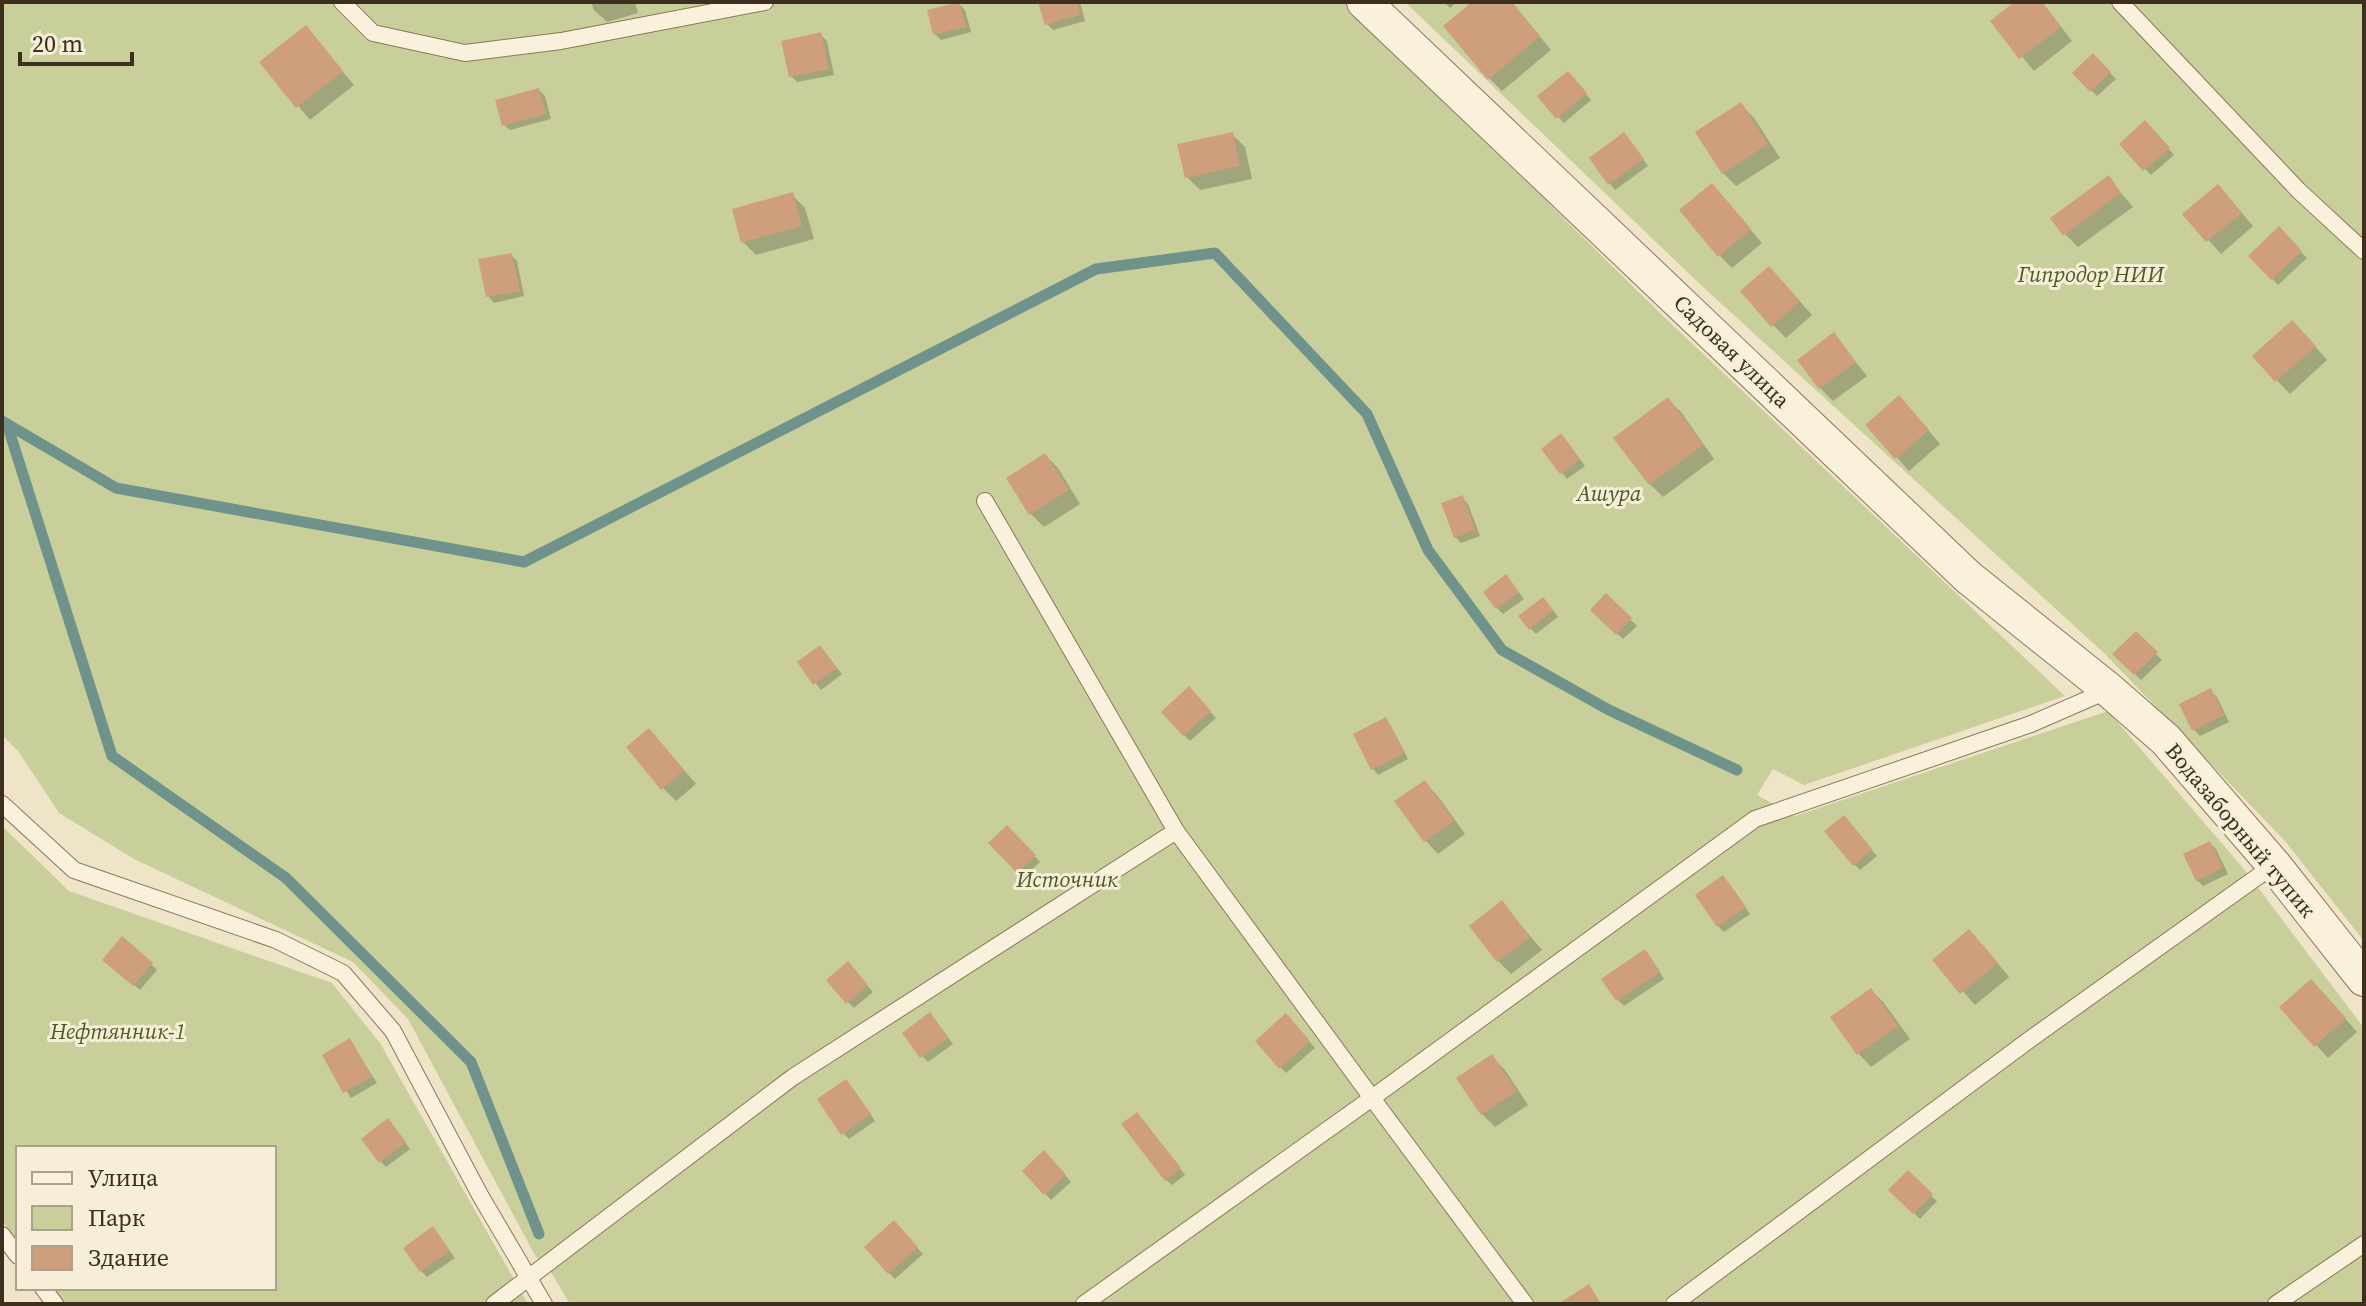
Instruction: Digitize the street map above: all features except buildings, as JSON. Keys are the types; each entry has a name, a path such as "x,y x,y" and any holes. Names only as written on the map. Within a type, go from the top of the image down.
{"street":[{"name":"Садовая улица","path":"1364,2 1968,577 2109,690"},
{"name":"Водазаборный тупик","path":"2109,690 2166,740 2274,865 2364,979"}],"lane":[{"path":"342,2 373,33 465,53 561,41 765,2"},
{"path":"2120,2 2299,191 2364,251"},
{"path":"985,501 1176,831 1525,1304"},
{"path":"1084,1304 1755,819 2031,724 2109,690"},
{"path":"2,804 74,870 276,940 343,973 393,1031 480,1195 544,1304"},
{"path":"494,1304 793,1077 1176,831"},
{"path":"1674,1304 2029,1040 2274,865"},
{"path":"2,1235 16,1253"},
{"path":"2276,1304 2364,1244"}],"green space":[{"path":"2,2 1344,2 1663,316 2065,696 1804,785 1773,769 1757,795 1795,816 2108,711 2244,869 2364,1028 2364,1304 570,1304 546,1264 536,1257 408,1019 353,962 134,859 59,813 18,751 2,735"},
{"name":"Гипродор НИИ","path":"1405,2 2364,2 2364,941 2285,841 2105,654 1702,286"},
{"name":"Нефтянник-1","path":"2,826 69,891 332,983 380,1043 528,1304 65,1304 54,1290 276,1290 276,1146 16,1146 16,1239 2,1221"}],"waterway":[{"path":"2,421 116,488 524,562 1096,269 1215,253 1367,414 1428,550 1502,650 1609,710 1737,770"},
{"path":"7,424 112,756 286,878 471,1062 539,1234"}],"park label":[{"name":"Ашура","path":"1609,493"},
{"name":"Источник","path":"1067,879"}]}
